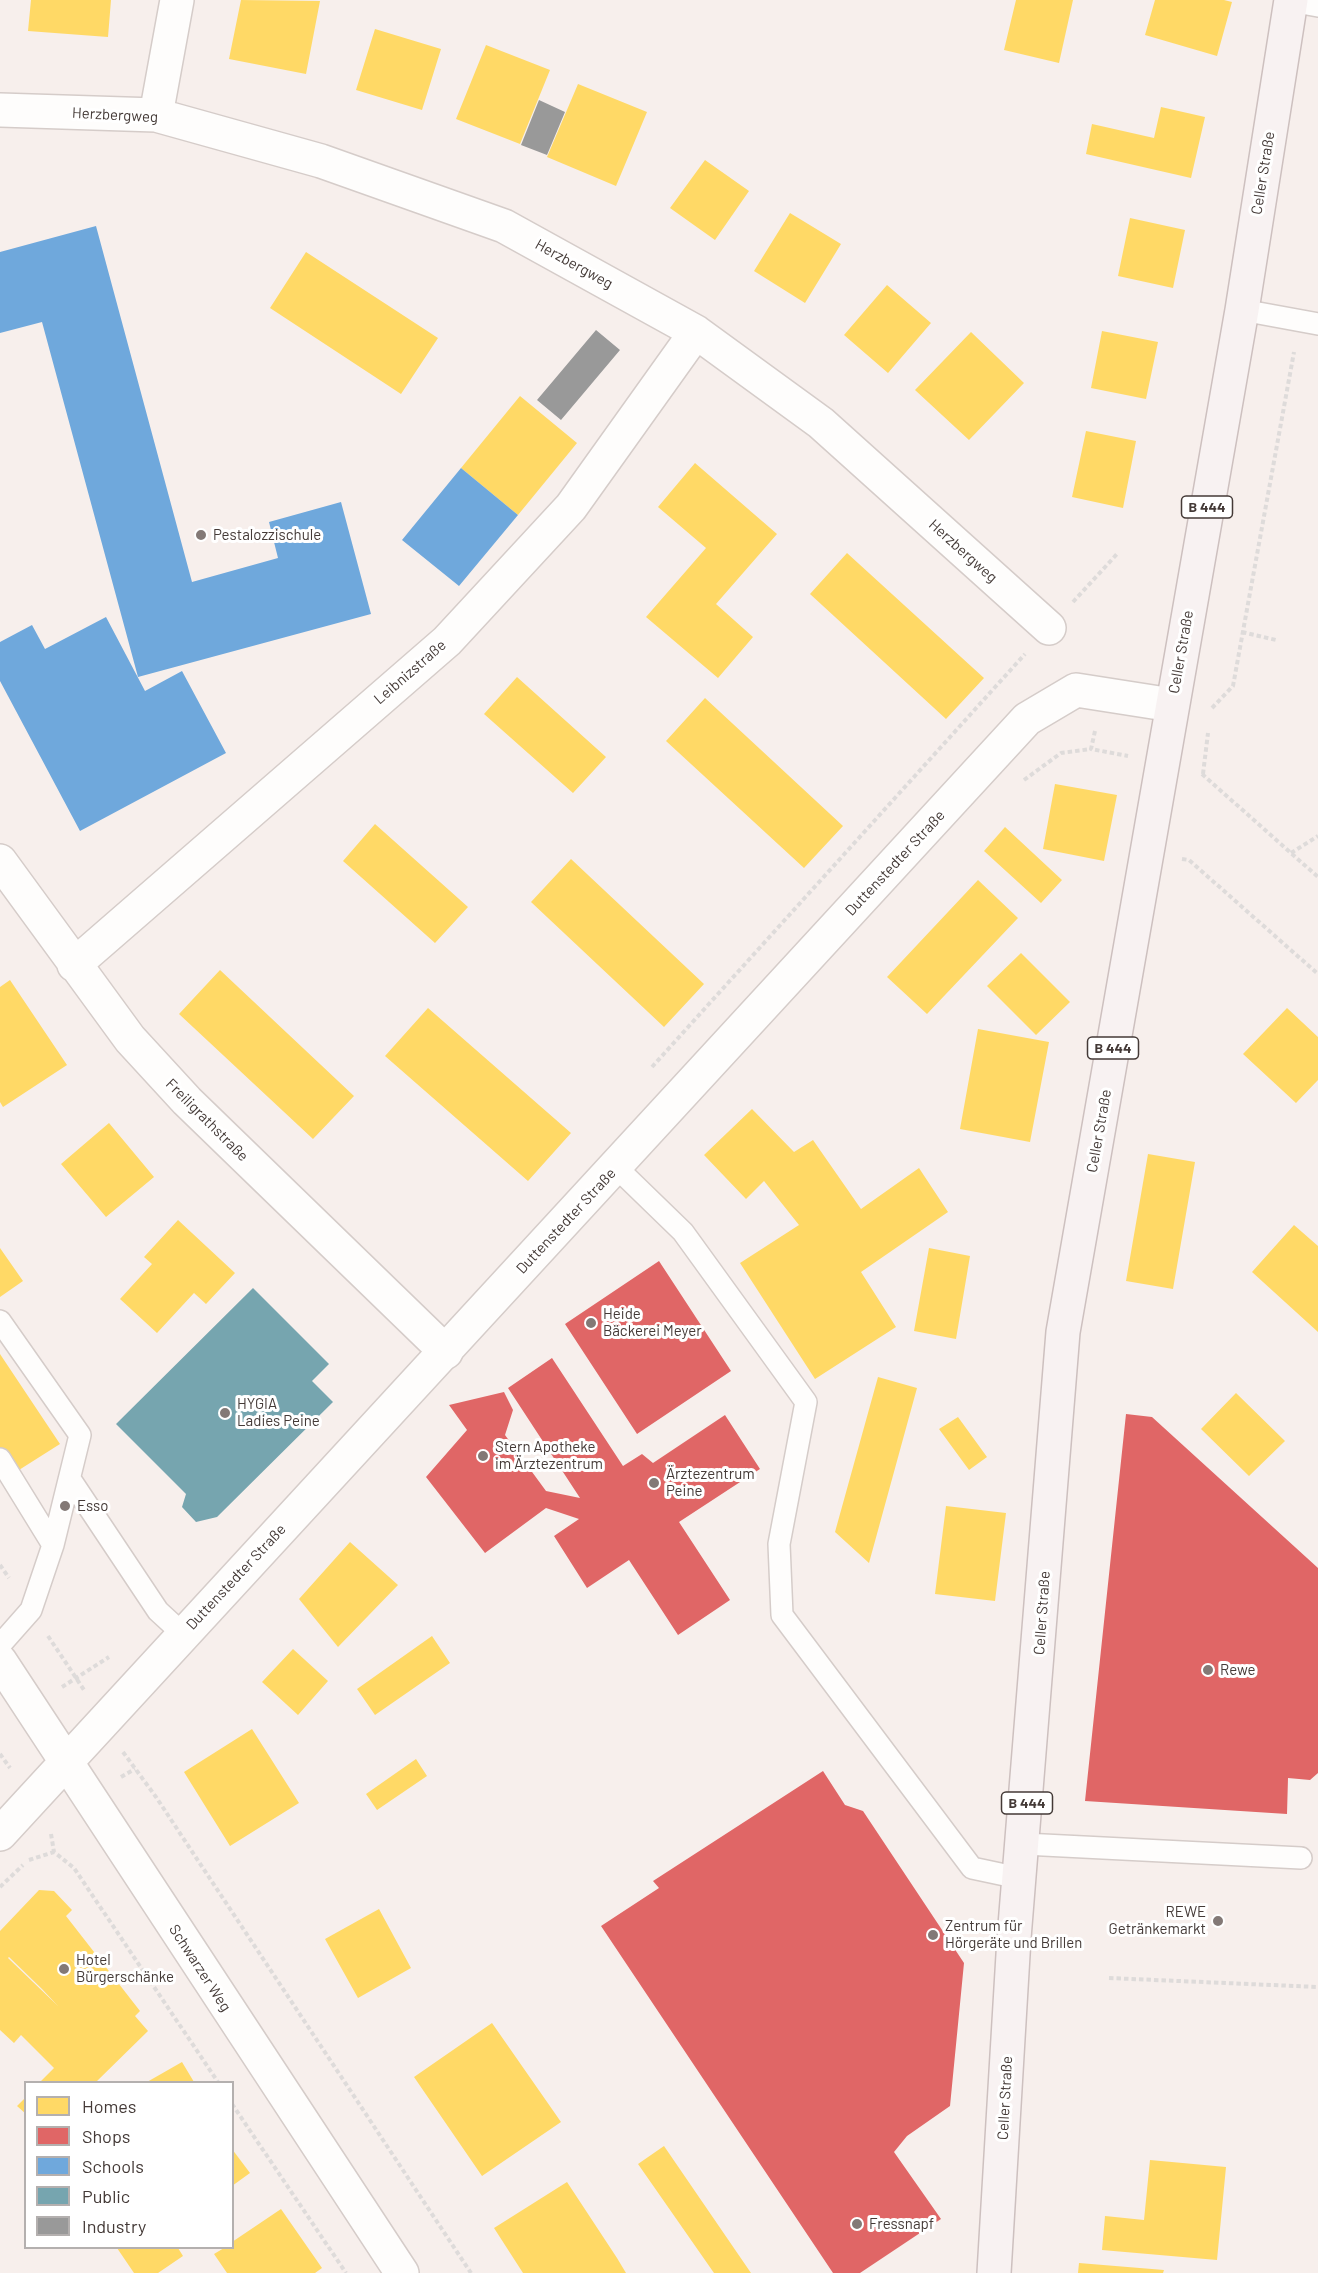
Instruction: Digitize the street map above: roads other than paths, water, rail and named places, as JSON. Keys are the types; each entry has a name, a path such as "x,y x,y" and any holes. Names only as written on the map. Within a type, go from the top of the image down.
{"main road":[{"name":"Celler Straße","path":"994,2273 1019,1878 1024,1844 1064,1332 1242,310 1300,2"}],"street":[{"path":"156,115 177,0"},
{"name":"Herzbergweg","path":"0,110 156,115 321,161 504,226 696,332 821,423 1049,628"},
{"name":"Leibnizstraße","path":"74,965 447,641 570,507 696,332"},
{"name":"Duttenstedter Straße","path":"0,1834 1028,719 1076,690 1172,705"},
{"name":"Freiligrathstraße","path":"0,861 130,1039 186,1101 446,1352"},
{"name":"Schwarzer Weg","path":"0,1661 305,2129 402,2273"}],"lane":[{"path":"1242,310 1309,322"},
{"path":"616,1167 682,1232 806,1402 779,1544 782,1615 972,1868 1019,1878"},
{"path":"0,1321 80,1434 53,1545 31,1610 0,1645"},
{"path":"0,1459 53,1545"},
{"path":"70,1479 158,1611 183,1634"},
{"path":"1024,1844 1144,1848 1301,1858"}],"place":[{"name":"Pestalozzischule","path":"201,535"},
{"name":"Heide Bäckerei Meyer","path":"591,1323"},
{"name":"HYGIA Ladies Peine","path":"225,1413"},
{"name":"Stern Apotheke im Ärztezentrum","path":"483,1456"},
{"name":"Ärztezentrum Peine","path":"654,1483"},
{"name":"Esso","path":"65,1506"},
{"name":"Rewe","path":"1208,1670"},
{"name":"REWE Getränkemarkt","path":"1218,1921"},
{"name":"Zentrum für Hörgeräte und Brillen","path":"933,1935"},
{"name":"Hotel Bürgerschänke","path":"64,1969"},
{"name":"Fressnapf","path":"857,2224"}]}
